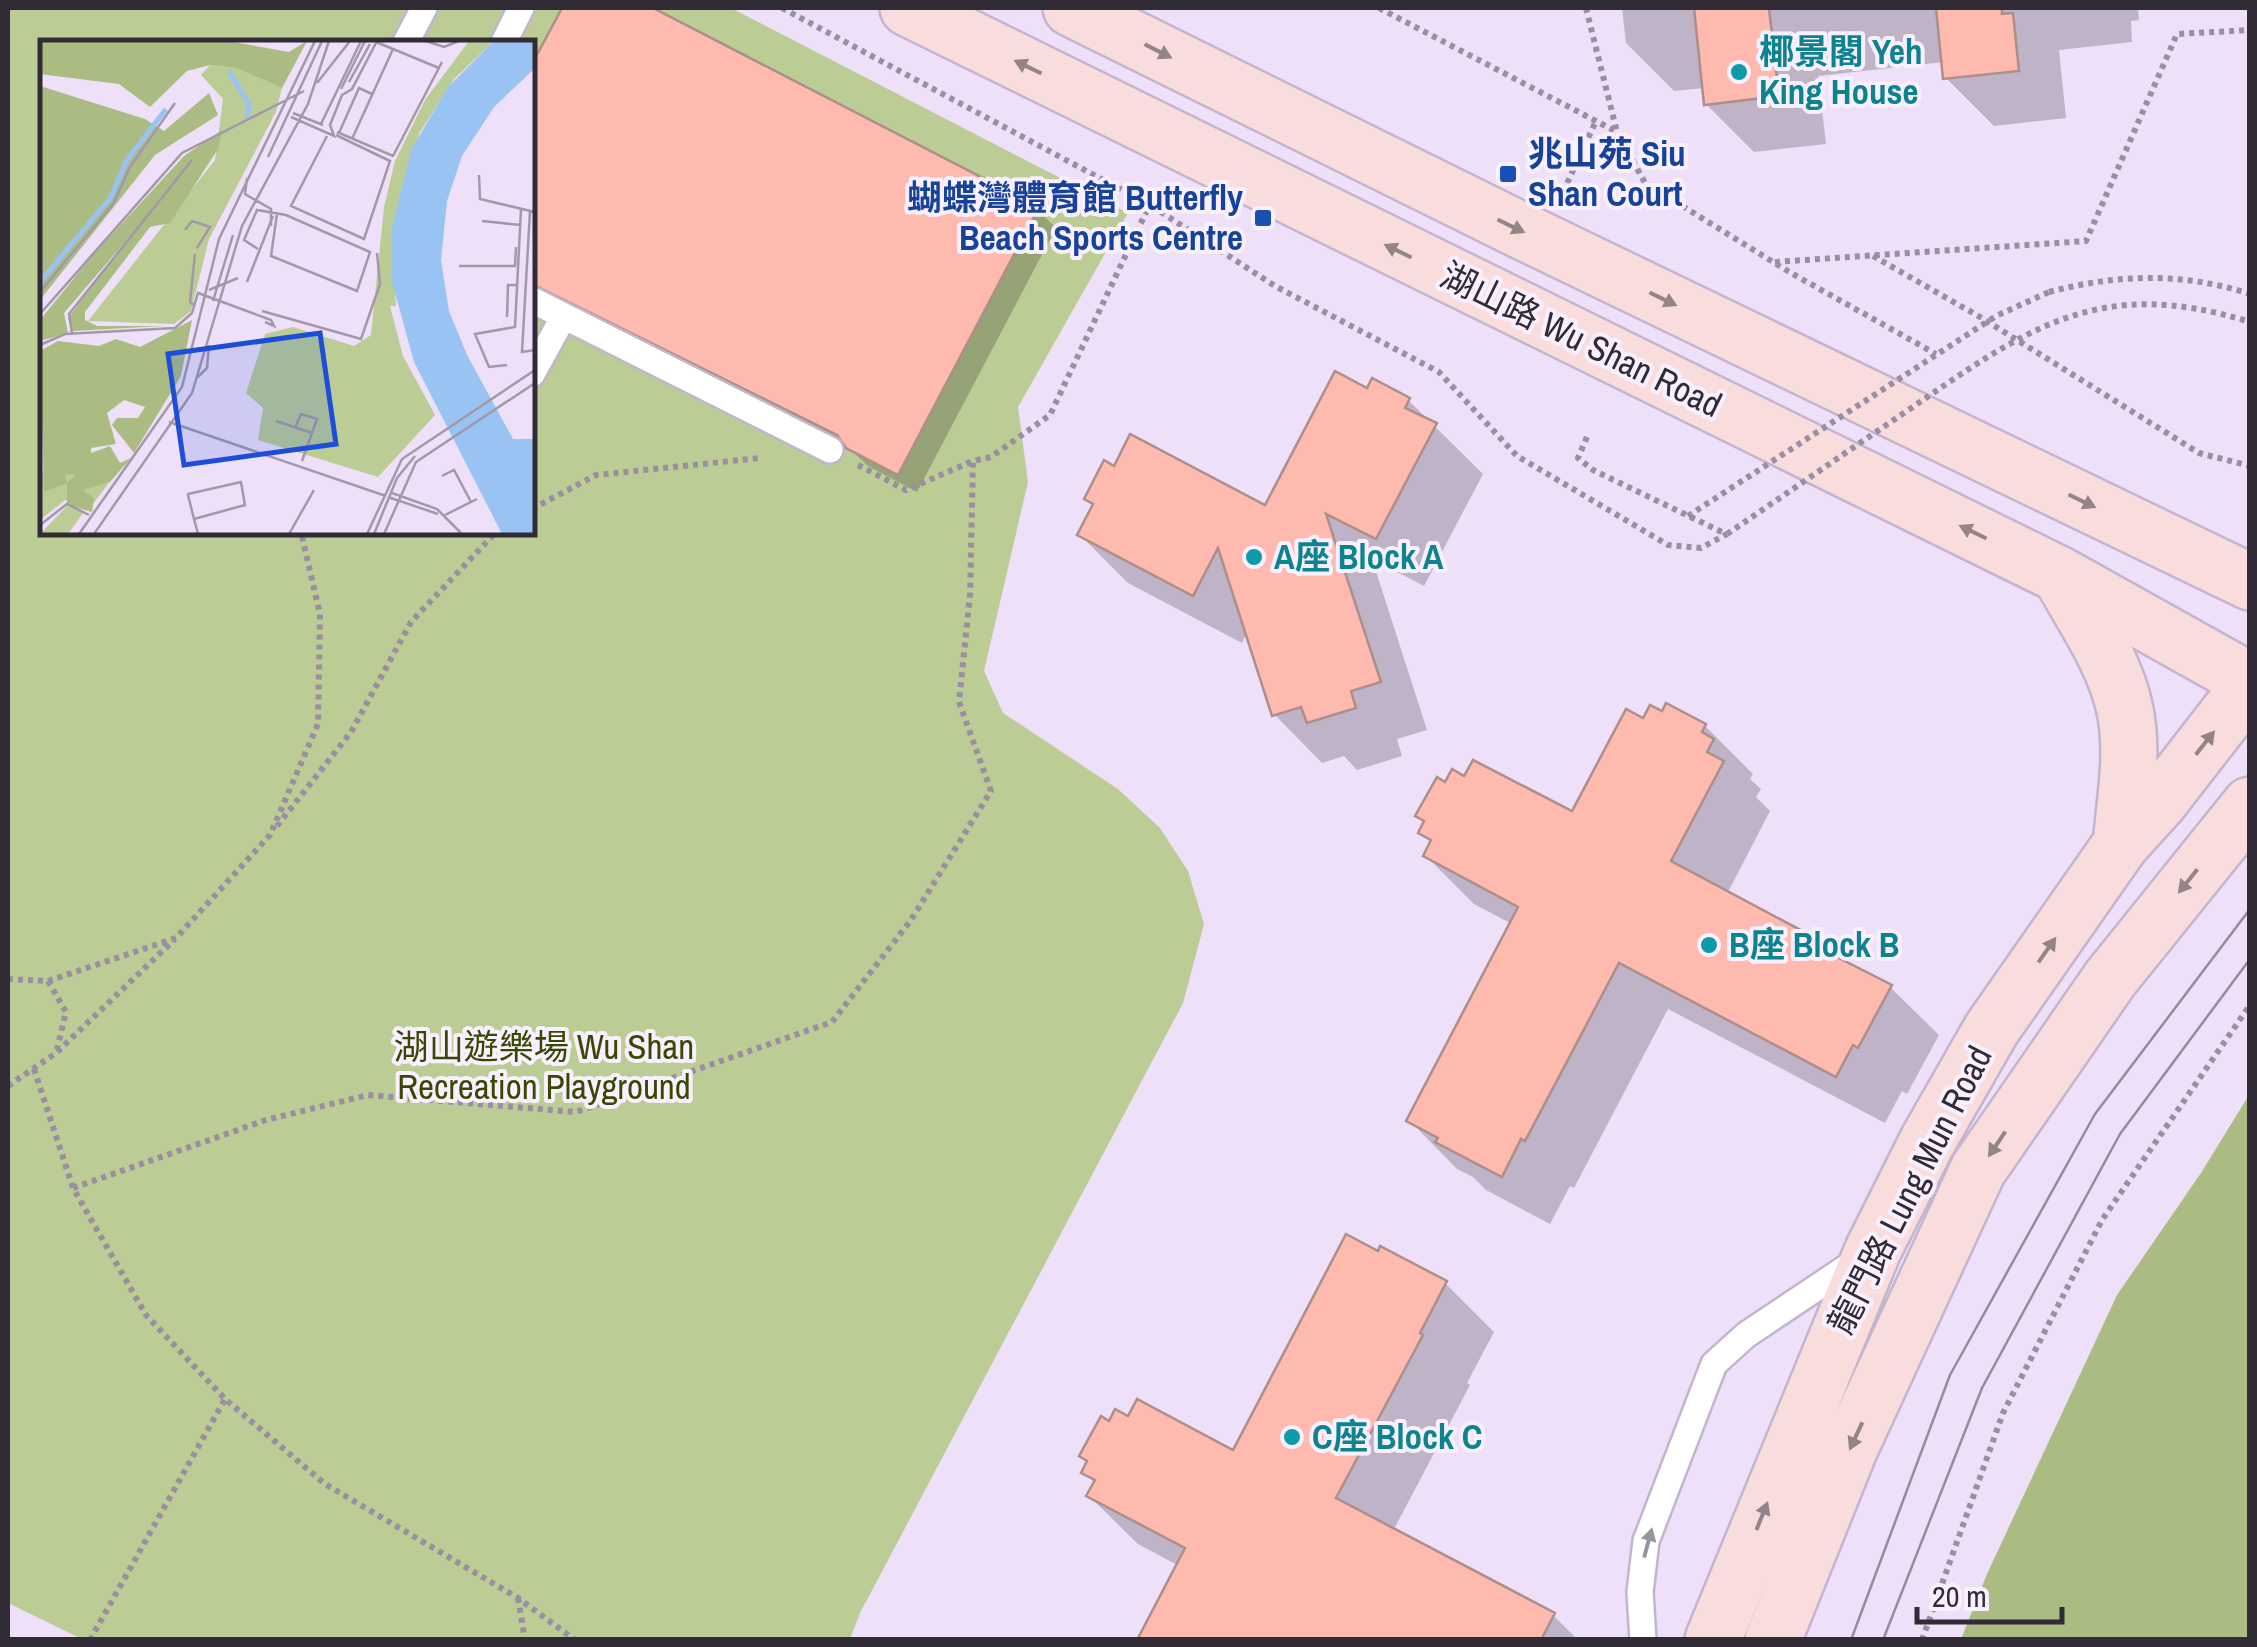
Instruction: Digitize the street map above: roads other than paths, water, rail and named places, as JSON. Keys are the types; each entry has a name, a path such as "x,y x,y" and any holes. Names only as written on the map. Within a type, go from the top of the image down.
{"main road":[{"name":"湖山路 Wu Shan Road","path":"908,8 2060,575 2250,683"},
{"name":"湖山路 Wu Shan Road","path":"1071,8 1534,237 2250,582"},
{"path":"2060,575 2102,648 2125,711 2128,752 2121,844"},
{"name":"龍門路 Lung Mun Road","path":"1713,1640 1873,1250 1927,1142 1991,1030 2121,844 2160,801 2250,683"},
{"name":"龍門路 Lung Mun Road","path":"1774,1640 1849,1450 1978,1170 2110,979 2250,806"}],"lane":[{"path":"407,40 424,8"},
{"path":"505,40 520,8"},
{"path":"535,302 830,450"},
{"path":"535,369 564,316"},
{"path":"1644,1640 1640,1592 1646,1541 1714,1364 1746,1334 1873,1250"}],"tram line":[{"path":"1851,1640 1950,1375 2095,1114 2250,909"},
{"path":"1883,1640 1982,1388 2120,1134 2250,959"}],"place":[{"name":"椰景閣 Yeh King House","path":"1739,72"},
{"name":"兆山苑 Siu Shan Court","path":"1508,174"},
{"name":"蝴蝶灣體育館 Butterfly Beach Sports Centre","path":"1263,218"},
{"name":"A座 Block A","path":"1254,557"},
{"name":"B座 Block B","path":"1709,945"},
{"name":"C座 Block C","path":"1292,1437"}],"park label":[{"name":"湖山遊樂場 Wu Shan Recreation Playground","path":"544,1067"}]}
